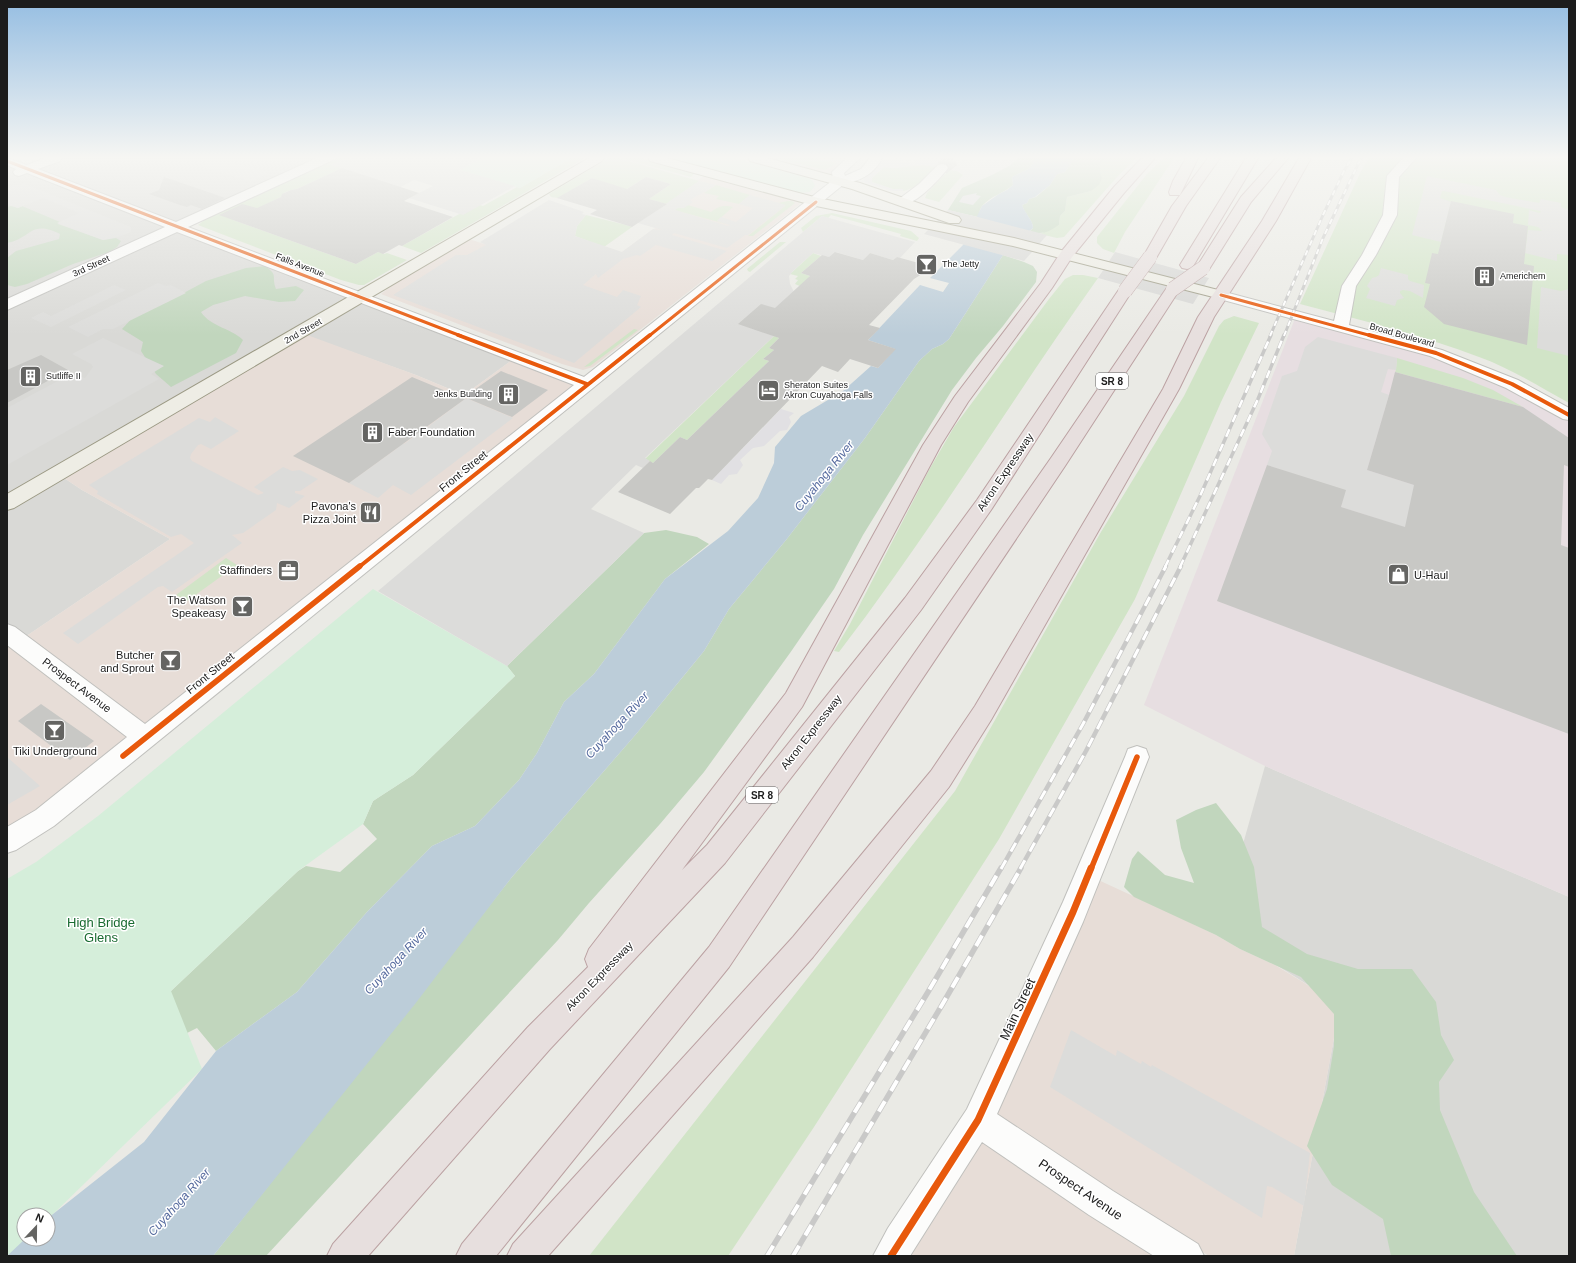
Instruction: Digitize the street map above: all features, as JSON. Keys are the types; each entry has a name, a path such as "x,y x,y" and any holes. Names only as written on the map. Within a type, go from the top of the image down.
{"highway":[{"path":"539,1038 794,700 932,445 961,400 1047,285 1066,256 1097,217"},
{"path":"1162,232 1167,217"},
{"name":"Akron Expressway","path":"345,1256 539,1038 716,854 913,604 984,505 1125,291 1150,257 1162,232 1172,217"},
{"name":"SR 8","path":"474,1256 719,957 1058,462 1169,295 1216,217"},
{"path":"1169,295 1203,268 1235,217"},
{"path":"526,1256 803,947 940,779 987,706 1170,389 1206,317 1271,217"}],"main road":[{"name":"2nd Street","path":"7,503 498,217"},
{"name":"Broad Boulevard","path":"910,217 978,228 1014,242"},
{"name":"Broad Boulevard","path":"929,217 936,221 1066,256 1221,295"}],"street":[{"name":"Falls Avenue","path":"151,217 587,384"},
{"name":"3rd Street","path":"7,305 199,217"},
{"name":"Front Street","path":"7,841 45,818 797,217"},
{"path":"1341,327 1349,286 1369,255 1389,217"},
{"name":"Broad Boulevard","path":"1221,295 1414,346 1462,362 1512,384 1569,415"},
{"name":"Prospect Avenue","path":"7,633 146,738"},
{"name":"Main Street","path":"891,1256 978,1120 1073,912 1137,757"},
{"name":"Prospect Avenue","path":"978,1120 1101,1203 1186,1256"}],"shaded area":[{"path":"7,217 199,217 177,227 516,357 464,395 416,375 299,333 58,474 82,490 170,539 19,641 7,633"},
{"path":"70,217 106,217 131,227 131,232 118,237 103,240 57,223"},
{"path":"337,217 343,217 333,222"},
{"path":"521,217 584,217 577,226 575,236 622,252 653,229 662,230 638,223 647,217 698,217 728,226 730,225 717,221 721,217 736,222 742,217 771,217 748,235 745,235 727,248 674,233 672,235 727,251 712,261 656,245 640,256 637,255 623,259 598,278 596,274 583,285 617,297 623,290 641,296 637,305 641,307 574,363 393,295 456,255 467,255 486,245 480,242"},
{"path":"658,217 784,217 593,367 583,370 562,364 381,294 391,286 469,239 590,279 622,252 655,228"},
{"path":"821,217 915,242 900,258 897,257 893,260 870,253 863,260 836,252 829,257 813,253 793,271 789,276 790,284 798,300 765,333 774,336 645,458 650,461 643,468 636,465 591,509 644,533 507,666 378,591"},
{"path":"1417,217 1447,217 1441,242 1412,235"},
{"path":"1529,217 1569,217 1569,255 1557,254 1557,261 1525,253 1528,230 1542,231 1538,227 1528,225"},
{"path":"1381,268 1408,275 1408,279 1410,281 1424,285 1423,298 1410,291 1403,290 1400,291 1400,293 1404,298 1397,300 1395,306 1366,298 1370,289 1367,286 1372,278 1379,275"},
{"path":"158,283 166,286 171,285 186,293 113,329 103,329 88,337 68,327"},
{"path":"114,285 126,290 51,327 31,318 43,312 51,316"},
{"path":"1541,287 1561,291 1569,289 1569,356 1537,348"},
{"path":"1296,316 1454,361 1569,418 1569,897 1265,766 1144,705"},
{"path":"299,332 416,375 464,395 516,357 587,384 146,738 19,641 170,539 82,490 58,474"},
{"path":"1318,337 1397,358 1396,370 1388,369 1381,392 1389,395 1367,470 1414,485 1410,529 1341,507 1345,491 1267,465 1272,451 1262,434 1282,376 1297,371 1305,347"},
{"path":"103,338 164,366 151,374 159,379 7,465 7,408 71,374 85,378 93,367 91,364 72,354"},
{"path":"465,399 513,418 411,495 393,485 378,498 349,483 395,450 402,443 404,444 415,436 422,428 425,429"},
{"path":"781,409 794,413 789,417 791,422 787,430 780,431 764,446 753,448 740,460 743,465 737,474 729,475 721,484 712,480"},
{"path":"215,417 239,431 211,449 201,444 198,445 191,454 190,458 192,461 258,495 264,493 254,487 283,467 292,471 300,470 318,479 300,491 295,491 295,493 305,496 289,508 277,503 276,510 243,533 232,535 242,543 172,592 163,586 158,587 78,644 63,633 194,543 181,534 171,537 97,494 98,491 89,485 199,418 210,422"},
{"path":"12,642 140,738 7,836 7,646"},
{"path":"7,757 40,786 7,805"},
{"path":"1265,766 1569,897 1569,1256 1294,1256 1340,1005 1219,929"},
{"path":"1094,878 1216,935 1240,949 1275,965 1340,1005 1294,1256 1209,1256 985,1117"},
{"path":"1071,1030 1116,1056 1117,1050 1141,1064 1142,1061 1151,1067 1152,1065 1310,1153 1304,1206 1272,1187 1267,1186 1262,1218 1050,1087"},
{"path":"978,1120 1186,1256 891,1256"}],"green space":[{"path":"7,217 48,217 60,222 58,224 103,240 116,238 121,241 117,247 109,252 73,264 27,284 15,287 7,285 7,258 16,251 59,239 60,234 50,230 36,229 15,241 7,243"},
{"path":"239,217 233,220 356,264 378,252 384,254 387,253 407,260 364,285 359,285 341,280 198,225 207,218"},
{"path":"454,217 483,217 421,253 402,246"},
{"path":"584,217 594,217 632,227 604,247 575,236 577,226"},
{"path":"700,217 722,217 717,221 730,225"},
{"path":"772,217 777,217 753,236 748,236"},
{"path":"815,217 821,217 803,232 801,228"},
{"path":"838,217 849,217 911,231 919,238 917,241 900,236 901,234"},
{"path":"1029,217 1060,217 1059,225 1042,233 1030,231 1033,228 1033,225"},
{"path":"1060,217 1082,217 1064,237 1057,238 1040,234 1059,225"},
{"path":"1113,217 1135,217 1114,253 1103,249 1097,243 1097,237"},
{"path":"1340,217 1569,217 1569,403 1491,361 1413,335 1300,304"},
{"path":"780,242 786,242 750,272 748,271 747,269"},
{"path":"813,253 821,256 801,273 810,276 802,287 795,284 798,280 795,279 798,276 790,274"},
{"path":"1003,255 1033,266 1037,272 1036,282 952,390 863,535 834,589 704,772 558,940 266,1256 213,1256 512,877 637,733 704,651 729,609 786,540 865,438 919,361 932,349 943,344 949,339"},
{"path":"265,266 273,274 276,289 296,286 304,290 295,301 279,302 245,296 213,305 201,312 210,321 243,340 236,353 171,387 156,374 141,351 143,342 122,329 136,314 167,302 206,281 246,268"},
{"path":"1073,275 1098,278 873,607 839,652 834,651 850,624 929,470 954,427 1049,299 1065,279"},
{"path":"1234,316 1259,323 1221,402 1135,599 999,839 814,1127 728,1256 589,1256 955,791 1101,532 1184,396 1219,326 1224,320"},
{"path":"634,329 638,330 590,366 584,367"},
{"path":"774,336 779,338 769,348 774,350 763,359 769,361 687,440 680,437 653,463 645,459"},
{"path":"1397,358 1463,378 1493,390 1523,407 1395,372"},
{"path":"666,530 697,537 709,544 665,579 594,674 564,702 537,753 519,780 475,826 432,846 367,912 297,992 216,1051 197,1028 159,1047 171,991 298,871 306,866 340,872 377,839 363,824 373,801 413,775 515,676 507,666 644,533"},
{"path":"226,558 237,565 187,601 176,595"},
{"name":"High Bridge Glens","path":"373,589 507,666 515,676 413,775 373,801 363,824 298,871 171,991 202,1069 56,1211 56,1207 16,1207 16,1247 19,1247 10,1256 7,1256 7,879 36,862 98,816"},
{"path":"1216,803 1241,835 1254,867 1262,927 1307,954 1358,969 1412,969 1436,1002 1441,1035 1454,1060 1439,1082 1440,1110 1474,1192 1517,1256 1391,1256 1383,1219 1332,1185 1307,1146 1327,1089 1334,1046 1334,1014 1301,977 1134,897 1124,887 1132,859 1138,851 1165,875 1194,883 1181,848 1176,820 1196,810"}],"water":[{"name":"Cuyahoga River","path":"977,217 1029,217 1032,222 1033,228 1003,255 949,339 943,344 932,349 919,361 865,438 786,540 729,609 704,651 637,733 512,877 415,1004 213,1256 7,1256 17,1247 56,1247 56,1212 144,1142 216,1051 297,992 367,912 432,846 475,826 519,780 537,753 564,702 594,674 665,579 728,531 758,498 774,463 775,447 801,416 843,391 871,366 878,368 895,349 868,340 920,285 943,292 949,283 930,278 963,245"}],"pier":[{"path":"941,217 978,217 1047,235 1024,261 924,234"},
{"path":"1115,252 1209,278 1193,304 1098,278"}],"building":[{"path":"224,217 453,217 402,246 399,245 383,254 378,252 356,264"},
{"path":"599,217 647,217 632,227"},
{"name":"Americhem","path":"1447,217 1514,217 1513,223 1528,226 1524,264 1534,266 1527,345 1444,324 1424,307 1430,284 1425,283 1432,253 1438,254"},
{"name":"Sheraton Suites Akron Cuyahoga Falls","path":"835,252 863,260 870,253 893,260 897,257 933,267 914,279 869,325 880,328 868,340 896,349 878,368 850,359 838,372 822,366 712,480 708,479 699,488 696,488 670,514 618,492 650,461 653,463 680,437 687,440 769,361 763,359 774,350 769,348 779,338 738,324 761,304 775,308 810,276 801,273 822,255 829,257"},
{"name":"Sutliffe II","path":"41,355 68,370 7,403 7,370"},
{"name":"Jenks Building","path":"501,371 548,390 512,417 464,397"},
{"name":"U-Haul","path":"1395,372 1523,407 1569,438 1569,467 1564,465 1561,545 1569,548 1569,734 1217,601 1267,465 1346,490 1341,507 1405,527 1414,485 1367,470"},
{"name":"Faber Foundation","path":"412,377 465,399 349,483 293,456"},
{"name":"Tiki Underground","path":"41,704 94,741 70,760 18,721"}],"railway":[{"path":"1270,336 1322,217"},
{"path":"1284,336 1323,238 1333,217"},
{"path":"1165,567 1200,496 1271,335"},
{"path":"1180,567 1258,399 1284,335"},
{"path":"1001,869 1083,724 1166,566"},
{"path":"1020,869 1086,751 1181,566"},
{"path":"767,1256 928,992 1001,868"},
{"path":"793,1256 942,1005 1021,868"}],"cycle path":[{"path":"150,217 587,384"},
{"path":"123,756 797,217"},
{"path":"1221,295 1436,353 1512,384 1569,415"},
{"path":"891,1256 978,1120 1073,912 1137,757"}],"place":[{"name":"The Jetty","path":"927,264"},
{"name":"Americhem","path":"1485,276"},
{"name":"Sutliffe II","path":"31,376"},
{"name":"Sheraton Suites Akron Cuyahoga Falls","path":"769,390"},
{"name":"Jenks Building","path":"508,394"},
{"name":"Faber Foundation","path":"373,432"},
{"name":"Pavona's Pizza Joint","path":"371,512"},
{"name":"Staffinders","path":"288,570"},
{"name":"U-Haul","path":"1398,575"},
{"name":"The Watson Speakeasy","path":"242,606"},
{"name":"Butcher and Sprout","path":"170,661"},
{"name":"Tiki Underground","path":"55,731"}]}
